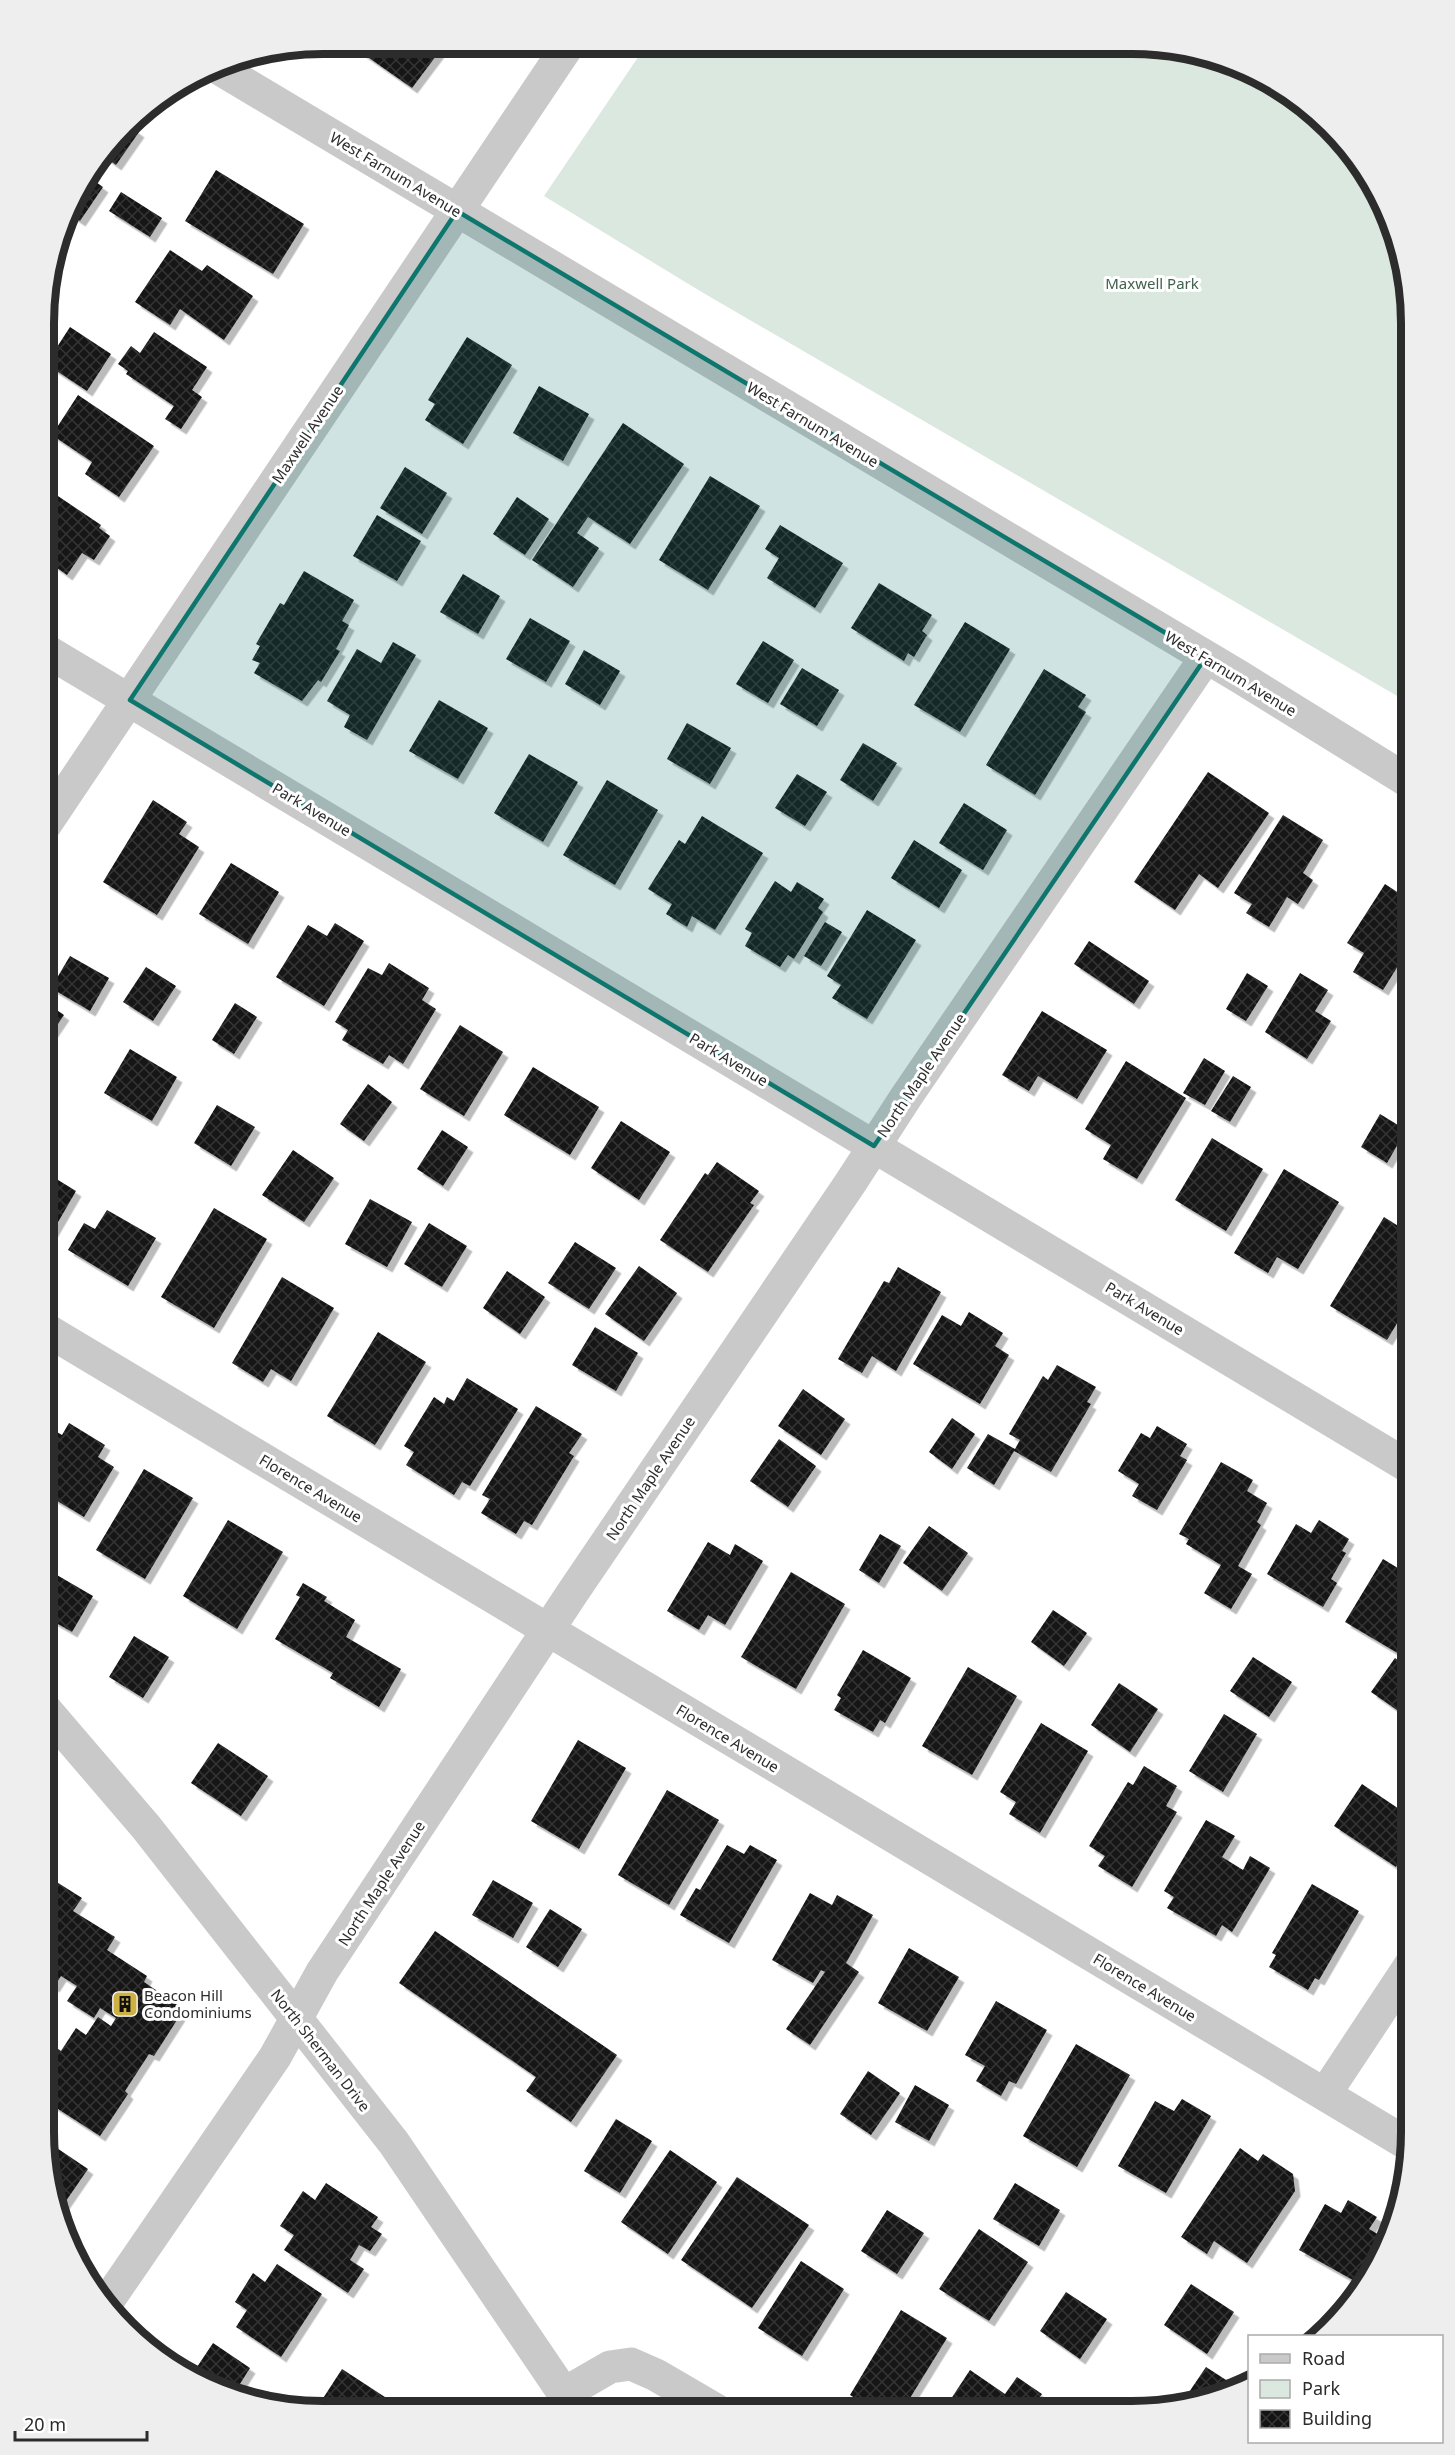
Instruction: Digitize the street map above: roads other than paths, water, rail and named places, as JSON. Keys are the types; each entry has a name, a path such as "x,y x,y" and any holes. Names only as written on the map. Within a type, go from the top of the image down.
{"street":[{"name":"Maxwell Avenue","path":"54,812 562,54"},
{"name":"West Farnum Avenue","path":"226,73 457,211 507,238 1206,657 1401,777"},
{"name":"Park Avenue","path":"54,655 1401,1462"},
{"name":"North Maple Avenue","path":"111,2297 275,2057 322,1972 573,1592 1206,657"},
{"name":"Florence Avenue","path":"54,1334 1401,2140"},
{"name":"North Sherman Drive","path":"54,1720 146,1827 394,2143 569,2401"},
{"path":"1325,2094 1401,1979"},
{"path":"571,2401 610,2367 631,2364 656,2375 701,2401"}],"place":[{"name":"Beacon Hill Condominiums","path":"125,2004"}],"park label":[{"name":"Maxwell Park","path":"1152,283"}]}
